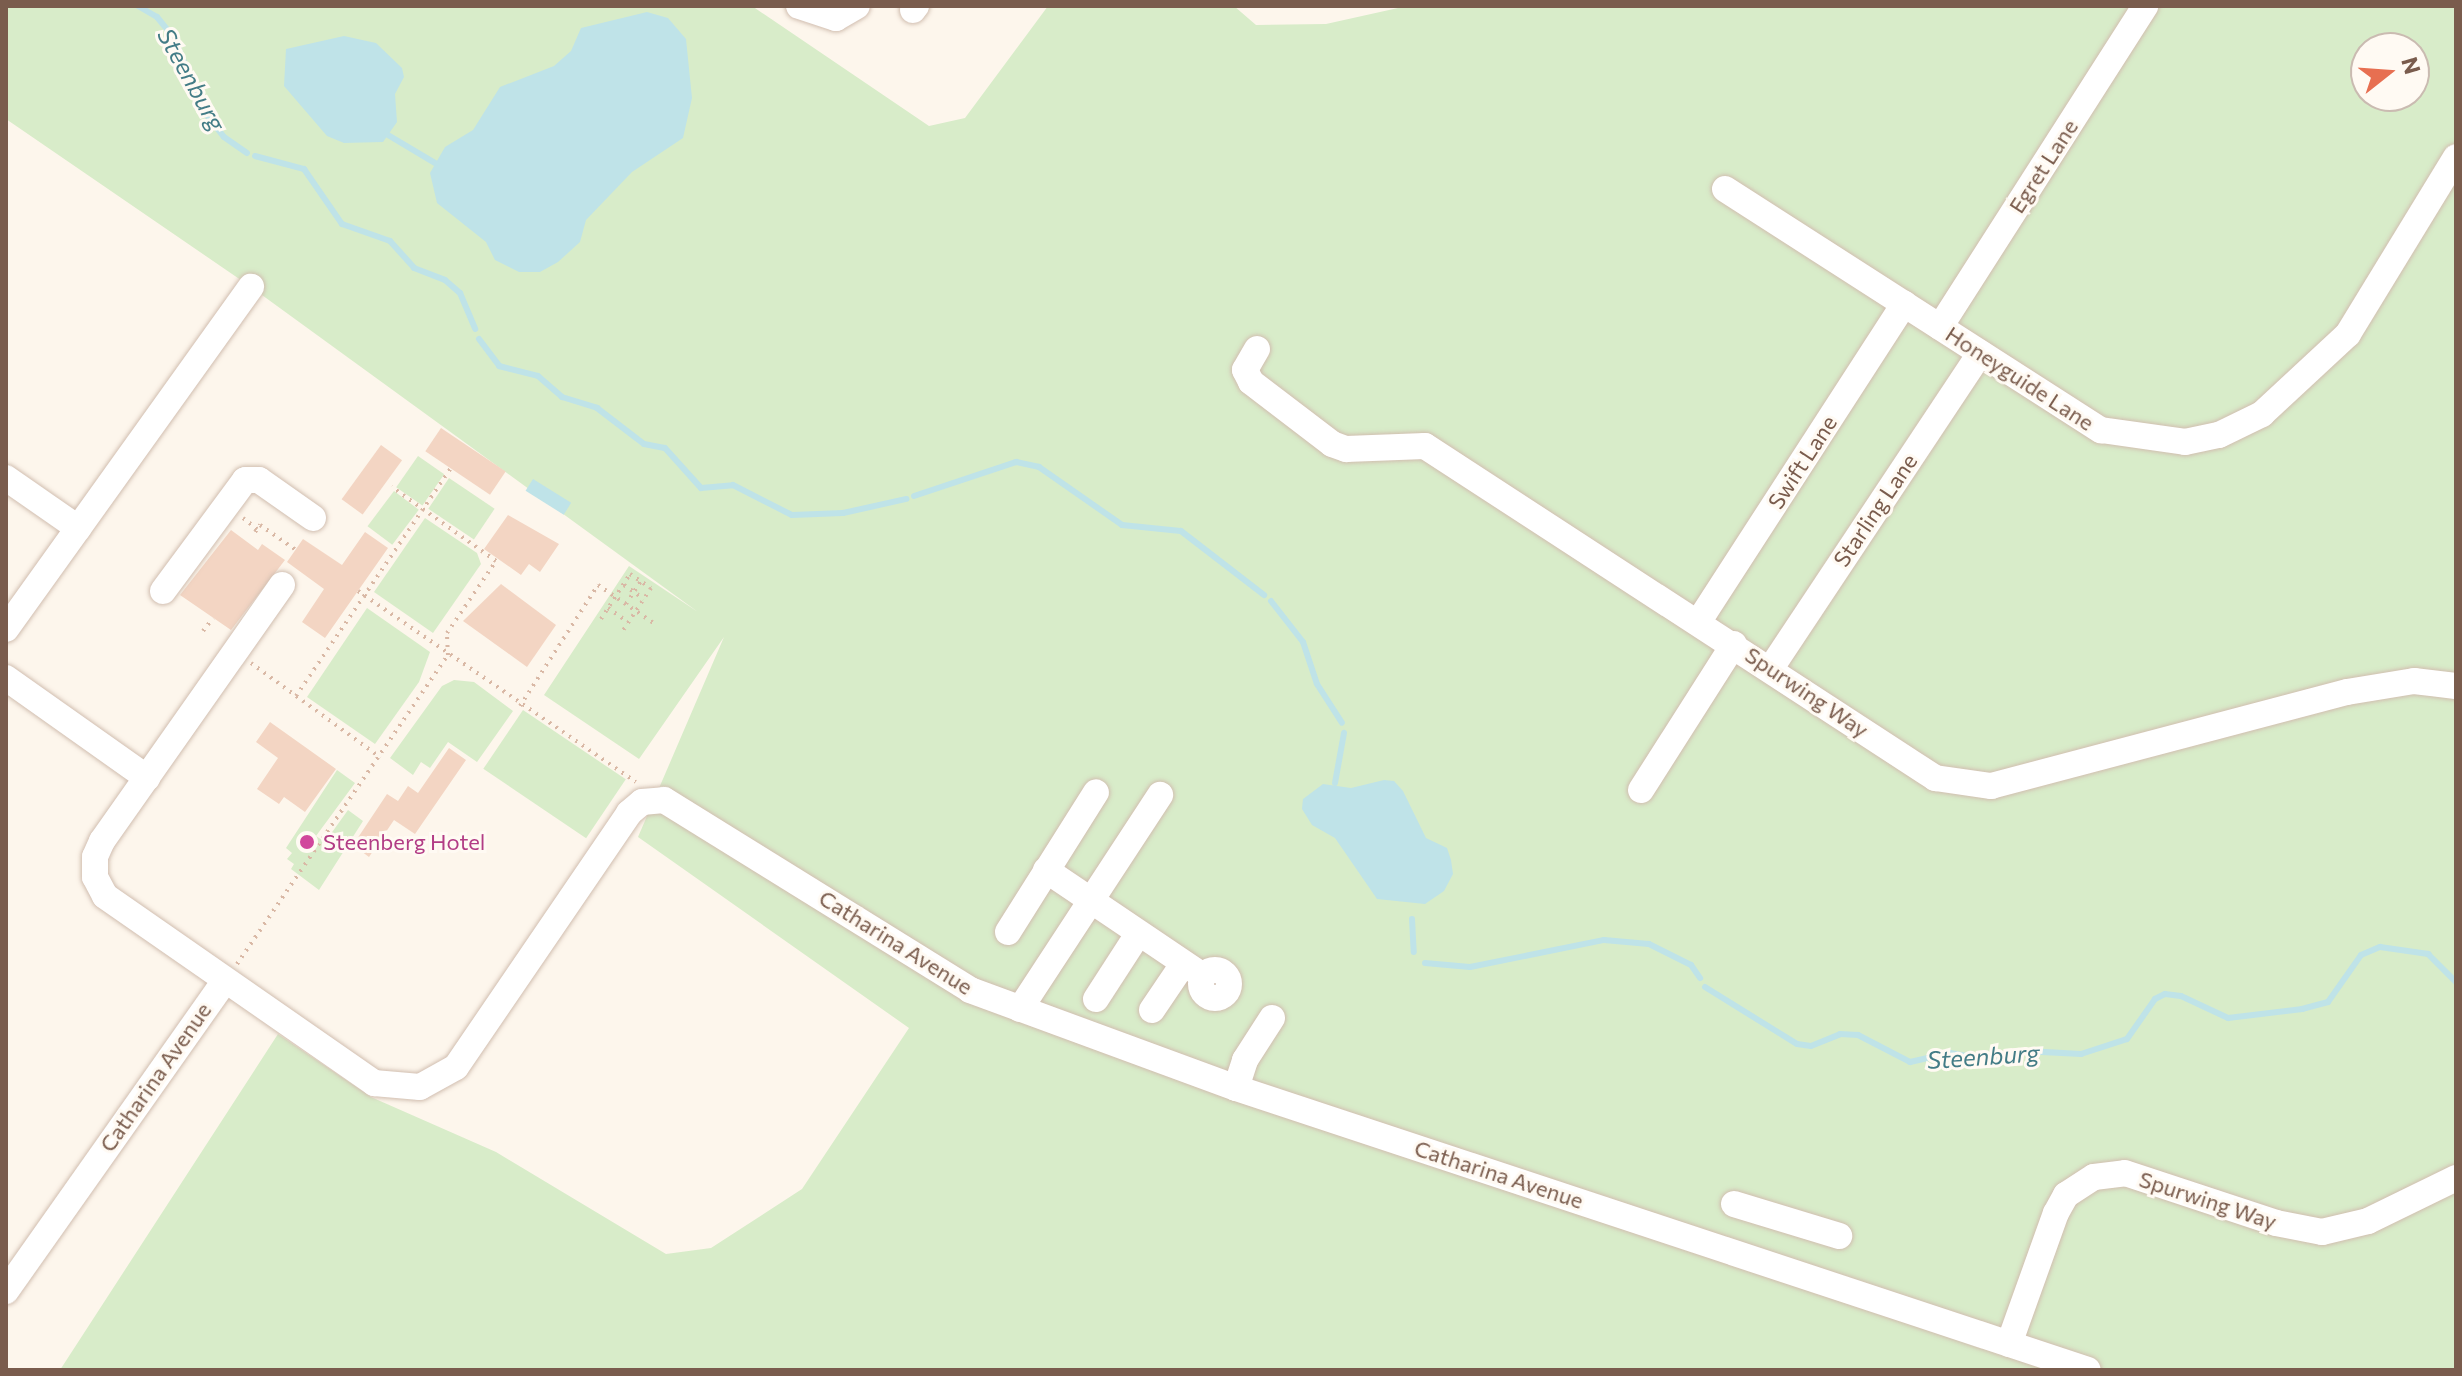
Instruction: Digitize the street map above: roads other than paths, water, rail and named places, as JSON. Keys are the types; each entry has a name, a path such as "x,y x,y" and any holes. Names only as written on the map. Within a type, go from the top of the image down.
{"street":[{"path":"799,6 849,12"},
{"name":"Egret Lane","path":"1940,327 2145,6"},
{"name":"Honeyguide Lane","path":"1725,189 2101,430 2158,442 2219,435 2262,414 2359,321 2456,157"},
{"path":"6,629 251,287"},
{"name":"Swift Lane","path":"1699,621 1904,304"},
{"name":"Spurwing Way","path":"1257,349 1246,365 1246,377 1332,444 1346,449 1425,446 1699,621 1935,778 1978,786 2362,689 2414,681 2456,686"},
{"name":"Starling Lane","path":"1771,668 1980,353"},
{"path":"6,478 78,528"},
{"path":"163,591 248,479 313,518"},
{"path":"224,982 105,896 95,877 95,857 102,841 282,585"},
{"path":"1641,790 1734,644"},
{"path":"6,678 147,778"},
{"path":"1008,932 1096,792"},
{"path":"1020,1009 1160,795"},
{"name":"Catharina Avenue","path":"6,1291 224,982 374,1083 407,1089 434,1084 456,1067 629,813 648,800 673,802 970,990 1236,1088 2088,1370"},
{"path":"1046,870 1193,970 1152,1010"},
{"path":"1096,999 1138,934"},
{"path":"1236,1088 1242,1067 1272,1018"},
{"name":"Spurwing Way","path":"2009,1344 2056,1213 2066,1195 2094,1177 2125,1173 2276,1223 2322,1232 2358,1225 2456,1178"},
{"path":"1734,1204 1839,1236"},
{"path":"1764,1262 1778,1219"}],"water":[{"path":"647,12 668,18 686,39 692,98 683,138 632,172 586,220 580,242 558,262 540,272 519,272 495,260 486,242 437,203 430,173 445,147 473,130 500,87 554,66 571,51 581,28"},
{"path":"344,36 376,43 402,68 404,77 395,94 397,122 383,142 344,143 327,136 284,86 286,49"},
{"path":"533,479 571,503 564,515 526,491"},
{"path":"1384,780 1394,781 1403,791 1426,838 1447,848 1451,860 1453,874 1444,891 1425,904 1377,899 1335,838 1312,825 1302,809 1303,799 1323,784 1351,788"}],"waterway":[{"name":"Steenburg","path":"138,6 157,17 174,38 206,114 224,137 247,153"},
{"path":"388,135 435,163"},
{"name":"Steenburg","path":"255,156 304,169 342,224 390,241 414,268 445,280 460,293 475,329"},
{"name":"Steenburg","path":"479,339 499,366 538,376 562,397 597,408 644,444 665,448 701,488 733,485 792,515 843,513 906,499"},
{"name":"Steenburg","path":"914,496 1016,462 1039,467 1122,525 1181,531 1264,595"},
{"name":"Steenburg","path":"1271,601 1303,642 1317,684 1342,723"},
{"name":"Steenburg","path":"1335,783 1344,733"},
{"name":"Steenburg","path":"1412,919 1414,952"},
{"name":"Steenburg","path":"1425,963 1470,967 1604,940 1649,944 1691,965 1700,978"},
{"name":"Steenburg","path":"1705,987 1797,1044 1811,1046 1840,1034 1858,1035 1910,1062 1950,1053 1996,1061 2025,1051 2081,1054 2127,1039 2155,999 2165,994 2181,996 2228,1018 2302,1009 2328,1002 2361,955 2380,947 2428,954 2456,982"}],"place":[{"name":"Steenberg Hotel","path":"307,842"}]}
